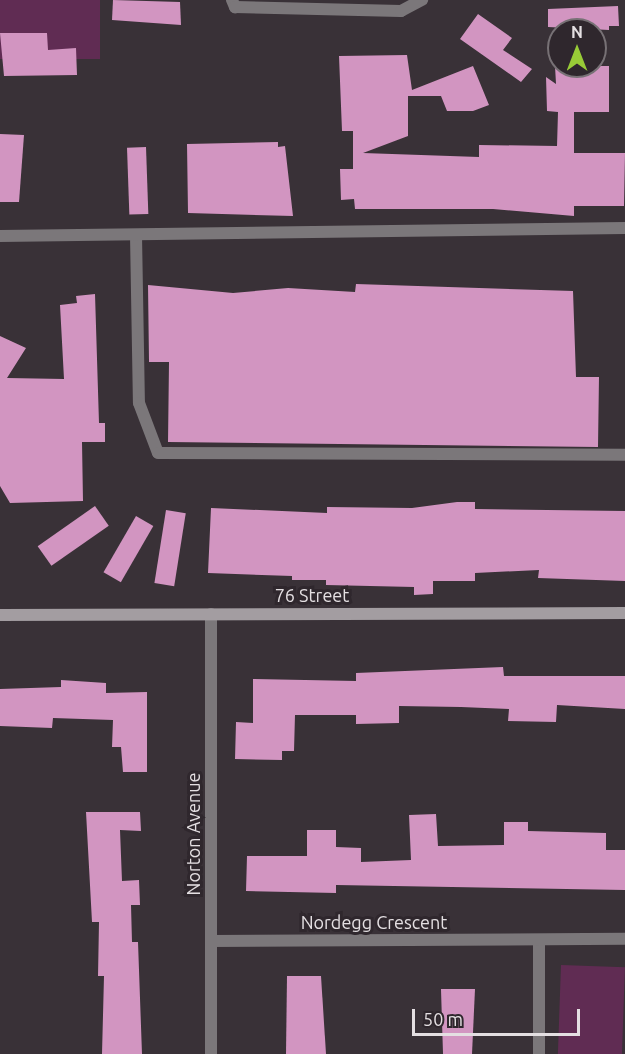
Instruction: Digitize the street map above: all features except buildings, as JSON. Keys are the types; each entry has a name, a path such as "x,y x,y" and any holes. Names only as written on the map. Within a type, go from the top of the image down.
{"street":[{"path":"232,0 235,8 401,11 422,0"},
{"path":"0,236 625,228"},
{"path":"136,235 139,403 158,453 625,454"},
{"name":"76 Street","path":"0,615 625,613"},
{"name":"Norton Avenue","path":"211,614 211,1054"},
{"name":"Nordegg Crescent","path":"211,941 625,939"},
{"path":"539,940 539,1054"}],"shaded area":[{"path":"0,0 100,0 100,59 0,59"},
{"path":"561,965 625,967 622,1054 558,1054"}]}
